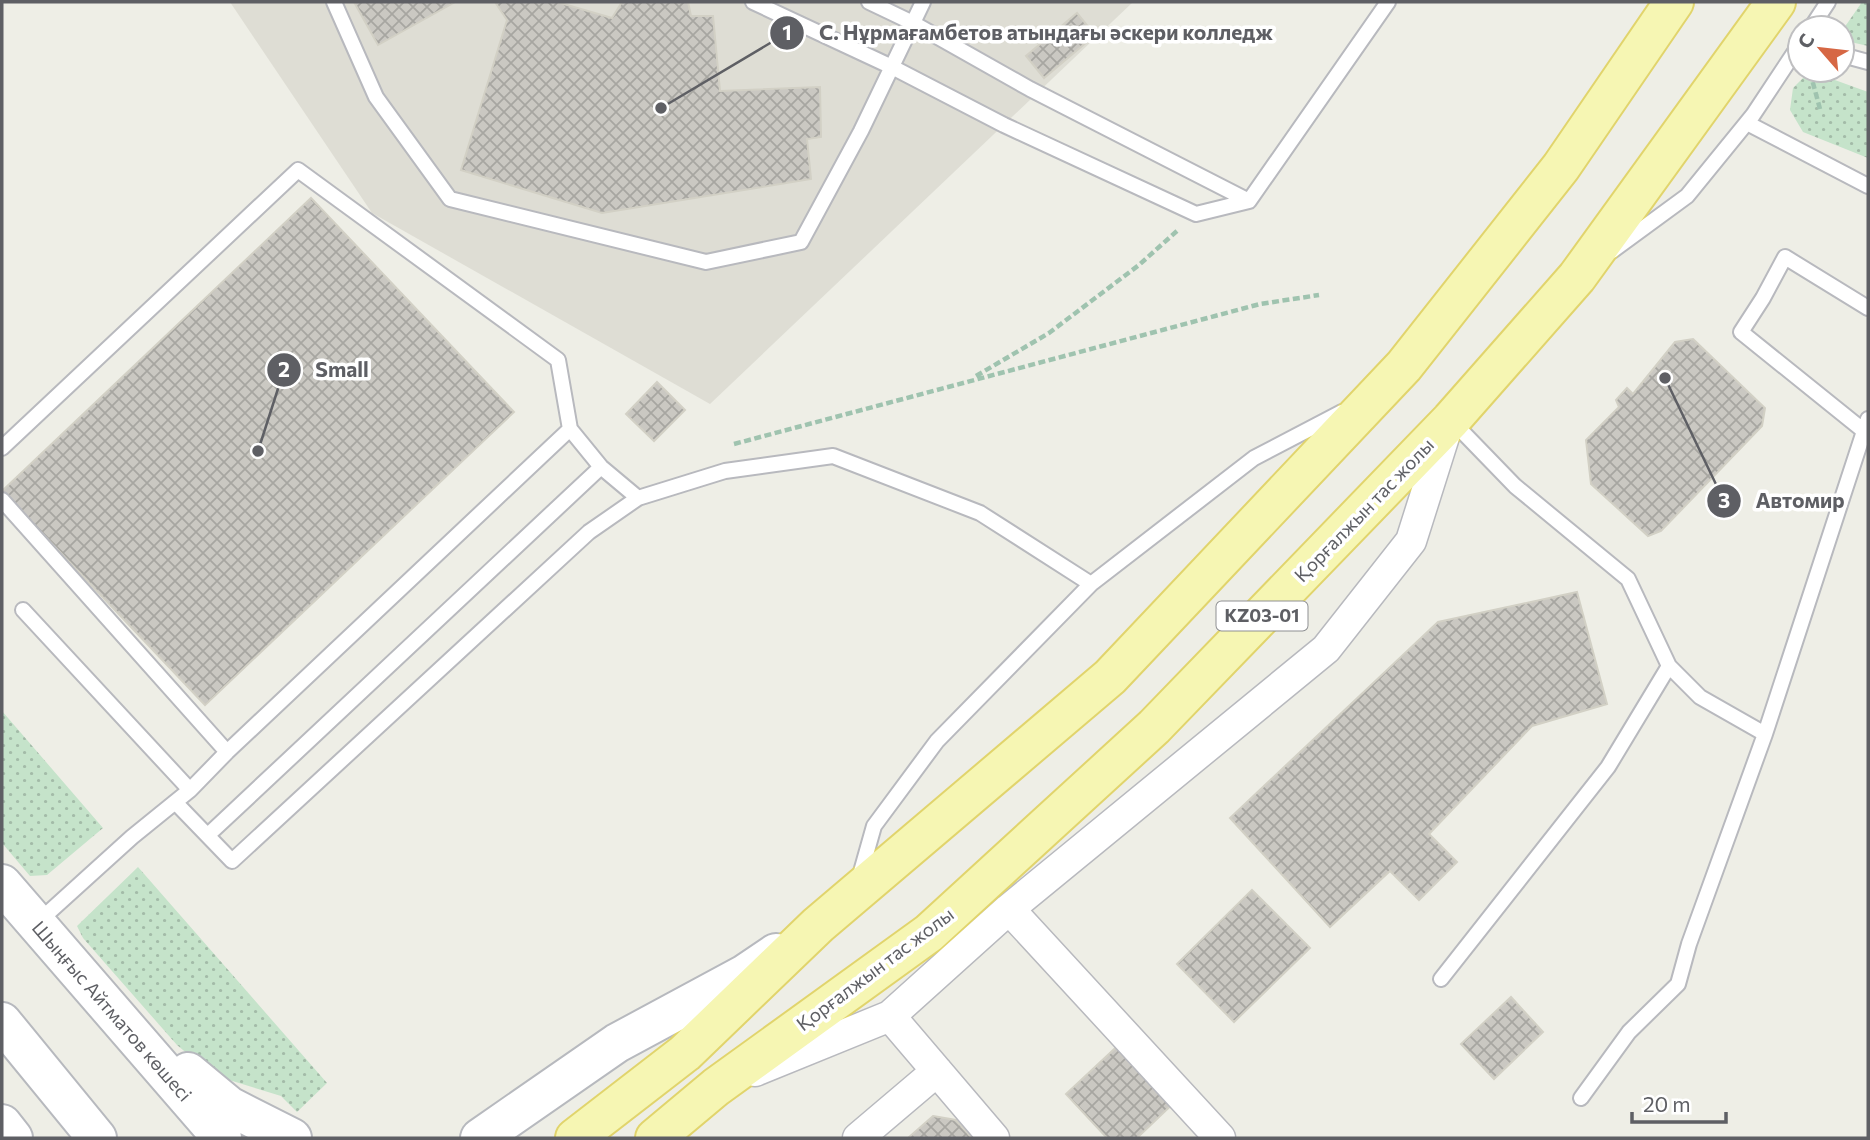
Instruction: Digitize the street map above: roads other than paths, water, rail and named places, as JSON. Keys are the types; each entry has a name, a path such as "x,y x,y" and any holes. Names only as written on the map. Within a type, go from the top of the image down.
{"main road":[{"name":"KZ03-01","path":"575,1138 685,1053 818,925 1110,677 1404,366 1562,167 1674,2"},
{"name":"Қорғалжын тас жолы","path":"655,1138 716,1087 929,933 1154,727 1450,421 1577,277 1776,2"},
{"name":"Шыңғыс Айтматов көшесі","path":"2,884 222,1138"},
{"path":"480,1138 617,1042 745,974 818,925"},
{"path":"107,1005 229,1106 292,1138"},
{"path":"2,1022 97,1138"},
{"path":"679,1138 716,1087"},
{"path":"2,1124 13,1138"}],"street":[{"path":"716,1087 890,1016 1009,909 1325,649 1411,541 1450,421"},
{"path":"1009,909 1220,1138"},
{"path":"890,1016 994,1138"},
{"path":"858,1138 937,1071"}],"lane":[{"path":"334,2 376,97 450,199 706,262 801,242 861,131 923,2"},
{"path":"753,2 1196,215 1249,201 1388,2"},
{"path":"869,2 913,23 1030,89 1249,201"},
{"path":"1577,277 1687,196 1747,123 1786,65"},
{"path":"1747,123 1868,186"},
{"path":"2,448 298,170 558,360 570,429 601,467 638,499"},
{"path":"1581,1098 1629,1032 1678,984 1689,944 1765,734 1866,425 1741,332 1785,257 1868,307"},
{"path":"855,894 874,826 937,741 1091,584 1254,458 1374,396"},
{"path":"1450,421 1515,486 1628,579 1670,666 1700,697 1765,734"},
{"path":"36,923 132,837 190,790 570,429"},
{"path":"175,802 232,861 589,532 638,499 725,471 833,456 980,513 1091,584"},
{"path":"208,835 601,467"},
{"path":"2,500 227,752"},
{"path":"23,610 190,790"},
{"path":"1441,979 1608,767 1670,666"}],"place":[{"name":"С. Нұрмағамбетов атындағы әскери колледж","path":"661,108"},
{"name":"Автомир","path":"1665,378"},
{"name":"Small","path":"258,451"}]}
